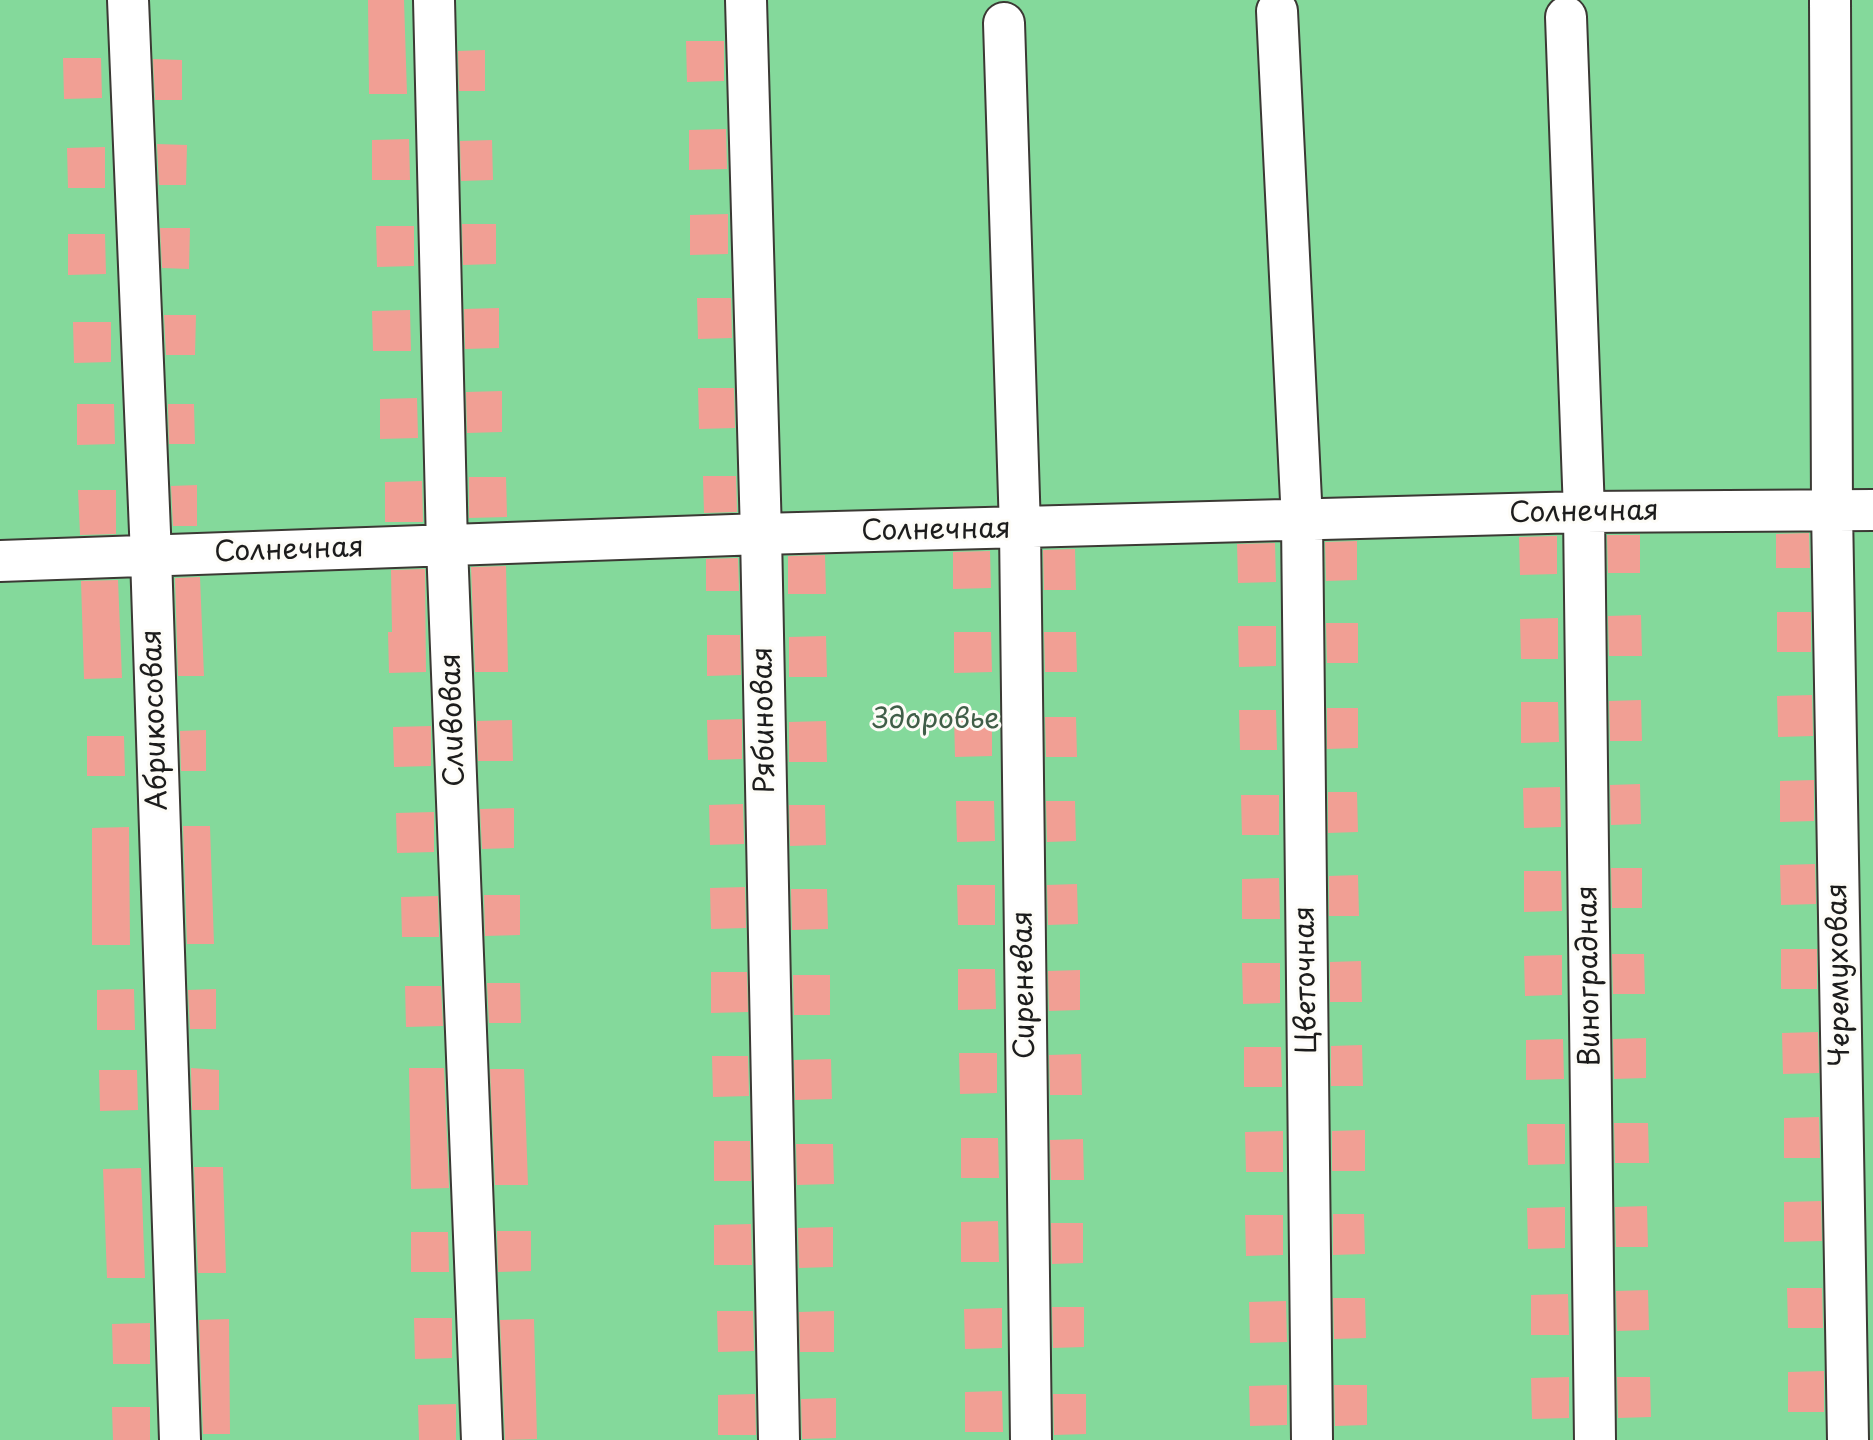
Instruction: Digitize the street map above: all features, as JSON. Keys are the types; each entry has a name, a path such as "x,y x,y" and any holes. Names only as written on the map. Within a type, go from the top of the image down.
{"street":[{"name":"Абрикосовая","path":"128,0 151,556 180,1440"},
{"name":"Сливовая","path":"434,0 447,546 482,1440"},
{"name":"Рябиновая","path":"746,0 761,534 779,1440"},
{"name":"Черемуховая","path":"1830,0 1832,510 1848,1440"},
{"name":"Цветочная","path":"1277,11 1302,521 1312,1440"},
{"name":"Виноградная","path":"1566,17 1584,512 1595,1440"},
{"name":"Сиреневая","path":"1004,23 1020,529 1031,1440"},
{"name":"Солнечная","path":"0,561 761,534 1584,512 1873,510"}],"green space":[{"name":"Здоровье","path":"0,0 1873,0 1873,1440 0,1440"}],"building":[{"path":"368,0 404,0 407,94 369,94"},
{"path":"686,41 724,41 724,81 687,82"},
{"path":"485,50 485,91 459,91 458,51"},
{"path":"63,58 101,58 102,98 64,99"},
{"path":"153,59 182,60 182,100 155,100"},
{"path":"726,129 727,169 689,170 689,130"},
{"path":"409,139 410,180 372,180 372,140"},
{"path":"492,140 493,180 461,181 460,141"},
{"path":"157,144 187,145 186,185 159,185"},
{"path":"105,147 105,188 68,188 67,148"},
{"path":"728,214 728,254 690,255 690,215"},
{"path":"462,224 496,224 496,264 463,265"},
{"path":"376,226 414,226 414,266 377,267"},
{"path":"160,228 190,228 189,269 162,268"},
{"path":"68,234 105,234 106,274 68,275"},
{"path":"697,298 731,298 732,338 698,339"},
{"path":"499,308 499,348 465,349 464,309"},
{"path":"410,310 411,351 373,351 372,311"},
{"path":"164,315 196,315 195,355 166,355"},
{"path":"73,322 111,322 111,362 74,363"},
{"path":"698,388 734,388 735,428 699,429"},
{"path":"502,391 502,432 467,433 466,392"},
{"path":"417,398 418,438 380,439 380,399"},
{"path":"77,404 114,404 115,444 77,445"},
{"path":"168,404 194,404 195,444 169,444"},
{"path":"703,476 736,476 737,512 704,513"},
{"path":"469,477 506,477 507,517 469,518"},
{"path":"422,481 423,522 385,522 385,482"},
{"path":"197,485 197,526 173,526 171,486"},
{"path":"78,490 116,490 116,534 80,535"},
{"path":"1809,533 1810,568 1776,568 1776,534"},
{"path":"1607,535 1640,535 1640,573 1608,573"},
{"path":"1557,536 1557,574 1520,575 1519,537"},
{"path":"1357,541 1357,580 1326,581 1325,542"},
{"path":"1275,543 1276,582 1238,583 1237,544"},
{"path":"1075,549 1076,590 1044,590 1043,550"},
{"path":"990,551 991,588 953,589 953,552"},
{"path":"825,555 826,594 788,594 788,556"},
{"path":"738,558 739,591 706,591 706,559"},
{"path":"506,566 508,672 475,672 471,567"},
{"path":"425,569 426,672 389,673 391,570"},
{"path":"200,577 204,676 178,676 175,578"},
{"path":"118,580 122,678 84,679 81,581"},
{"path":"1777,612 1811,612 1811,652 1777,652"},
{"path":"1641,615 1642,656 1609,656 1608,616"},
{"path":"1558,618 1558,659 1521,659 1520,619"},
{"path":"1326,623 1358,623 1358,663 1327,663"},
{"path":"1238,626 1276,626 1276,666 1239,667"},
{"path":"954,632 991,632 992,672 954,673"},
{"path":"1044,632 1076,632 1077,672 1045,672"},
{"path":"707,635 740,635 741,675 707,676"},
{"path":"826,636 827,677 789,677 789,637"},
{"path":"1812,695 1813,736 1778,737 1777,696"},
{"path":"1641,700 1642,741 1610,741 1609,701"},
{"path":"1521,702 1558,702 1559,742 1521,743"},
{"path":"1327,708 1358,708 1358,748 1327,749"},
{"path":"1239,710 1276,710 1277,750 1240,750"},
{"path":"954,716 992,716 992,756 955,757"},
{"path":"1045,717 1076,717 1077,757 1046,757"},
{"path":"742,719 742,759 708,760 707,720"},
{"path":"512,720 513,761 478,761 477,721"},
{"path":"826,721 827,762 789,762 789,722"},
{"path":"431,726 431,766 394,767 393,727"},
{"path":"206,730 206,771 181,771 180,731"},
{"path":"87,736 124,736 125,776 87,776"},
{"path":"1814,780 1814,821 1780,822 1780,781"},
{"path":"1640,784 1641,824 1611,825 1610,785"},
{"path":"1560,787 1561,827 1524,828 1523,788"},
{"path":"1328,792 1357,792 1358,832 1328,833"},
{"path":"1241,795 1279,795 1279,835 1242,835"},
{"path":"956,801 994,801 995,841 957,842"},
{"path":"1046,801 1075,801 1076,841 1047,842"},
{"path":"743,804 744,844 710,845 709,805"},
{"path":"789,805 825,805 826,845 790,846"},
{"path":"514,808 514,848 482,849 480,809"},
{"path":"434,812 434,852 397,853 396,813"},
{"path":"183,826 210,826 214,944 187,944"},
{"path":"129,827 130,945 92,945 92,828"},
{"path":"1815,864 1816,904 1781,905 1780,865"},
{"path":"1611,868 1642,868 1642,908 1612,908"},
{"path":"1524,871 1561,871 1562,911 1524,912"},
{"path":"1358,875 1359,916 1329,916 1329,876"},
{"path":"1279,878 1280,919 1242,919 1242,879"},
{"path":"1077,884 1078,924 1048,925 1047,885"},
{"path":"957,885 995,885 995,925 958,925"},
{"path":"745,887 746,928 711,929 710,888"},
{"path":"791,889 827,889 828,929 792,930"},
{"path":"484,895 520,895 520,935 485,936"},
{"path":"438,896 439,937 402,937 401,897"},
{"path":"1781,949 1817,949 1817,989 1781,989"},
{"path":"1612,954 1644,954 1645,994 1613,994"},
{"path":"1562,955 1562,995 1525,996 1524,956"},
{"path":"1361,961 1362,1002 1330,1002 1330,962"},
{"path":"1242,963 1280,963 1280,1003 1243,1004"},
{"path":"958,969 995,969 996,1009 958,1010"},
{"path":"1080,970 1080,1010 1049,1011 1048,971"},
{"path":"711,972 747,972 748,1012 711,1013"},
{"path":"793,975 830,975 830,1015 794,1015"},
{"path":"487,983 520,983 521,1023 489,1023"},
{"path":"405,986 441,986 443,1026 406,1027"},
{"path":"134,989 135,1030 97,1030 97,990"},
{"path":"216,989 216,1029 190,1029 188,990"},
{"path":"1818,1032 1819,1073 1783,1074 1782,1033"},
{"path":"1646,1038 1646,1078 1614,1079 1613,1039"},
{"path":"1563,1039 1564,1079 1526,1080 1526,1040"},
{"path":"1362,1045 1363,1086 1331,1086 1331,1046"},
{"path":"1244,1047 1281,1047 1282,1087 1244,1087"},
{"path":"959,1053 997,1053 997,1093 960,1094"},
{"path":"1081,1054 1082,1095 1050,1095 1049,1055"},
{"path":"712,1056 748,1056 749,1096 713,1097"},
{"path":"831,1059 832,1099 795,1100 794,1060"},
{"path":"191,1068 219,1070 219,1110 192,1110"},
{"path":"409,1068 444,1068 449,1188 411,1189"},
{"path":"490,1069 524,1069 528,1185 495,1185"},
{"path":"99,1070 137,1070 138,1110 100,1111"},
{"path":"1819,1117 1820,1158 1784,1158 1784,1118"},
{"path":"1614,1123 1648,1123 1649,1163 1615,1163"},
{"path":"1527,1124 1565,1124 1565,1164 1528,1165"},
{"path":"1365,1130 1365,1171 1332,1171 1332,1131"},
{"path":"1283,1131 1283,1172 1246,1172 1245,1132"},
{"path":"961,1138 998,1138 999,1178 961,1178"},
{"path":"1083,1139 1084,1180 1051,1180 1050,1140"},
{"path":"714,1141 750,1141 751,1181 714,1181"},
{"path":"796,1144 833,1144 834,1184 797,1185"},
{"path":"194,1167 223,1167 226,1273 198,1273"},
{"path":"141,1168 145,1278 107,1278 103,1169"},
{"path":"1821,1201 1822,1241 1784,1242 1784,1202"},
{"path":"1647,1206 1648,1247 1616,1247 1615,1207"},
{"path":"1565,1207 1565,1248 1528,1249 1527,1208"},
{"path":"1333,1214 1364,1214 1365,1254 1333,1255"},
{"path":"1245,1215 1283,1215 1283,1255 1246,1256"},
{"path":"998,1221 999,1262 961,1262 961,1222"},
{"path":"1051,1223 1083,1223 1083,1263 1052,1264"},
{"path":"751,1224 752,1265 714,1265 714,1225"},
{"path":"833,1227 833,1267 799,1268 798,1228"},
{"path":"497,1231 531,1231 531,1271 498,1272"},
{"path":"411,1232 448,1232 449,1272 411,1272"},
{"path":"1787,1288 1822,1288 1823,1328 1788,1328"},
{"path":"1648,1290 1649,1330 1617,1331 1616,1291"},
{"path":"1568,1294 1569,1335 1531,1335 1531,1295"},
{"path":"1333,1298 1365,1298 1366,1338 1334,1339"},
{"path":"1286,1301 1287,1342 1250,1343 1249,1302"},
{"path":"1052,1307 1084,1307 1084,1347 1053,1348"},
{"path":"1002,1308 1002,1348 965,1349 964,1309"},
{"path":"717,1311 753,1311 754,1351 718,1352"},
{"path":"834,1311 834,1352 800,1352 799,1312"},
{"path":"414,1318 452,1318 452,1358 415,1359"},
{"path":"229,1319 230,1434 203,1434 199,1320"},
{"path":"534,1319 537,1439 505,1440 500,1320"},
{"path":"150,1323 150,1364 113,1364 112,1324"},
{"path":"1824,1371 1824,1412 1788,1412 1788,1372"},
{"path":"1569,1377 1569,1418 1532,1419 1531,1378"},
{"path":"1617,1377 1650,1377 1651,1417 1618,1418"},
{"path":"1287,1385 1287,1425 1250,1426 1249,1386"},
{"path":"1334,1385 1367,1385 1367,1425 1335,1426"},
{"path":"1002,1391 1003,1432 965,1432 965,1392"},
{"path":"755,1394 756,1435 718,1435 718,1395"},
{"path":"1053,1394 1086,1394 1086,1434 1054,1435"},
{"path":"836,1398 836,1438 802,1439 801,1399"},
{"path":"456,1404 456,1440 419,1440 418,1405"},
{"path":"112,1407 150,1407 150,1440 113,1440"}]}
